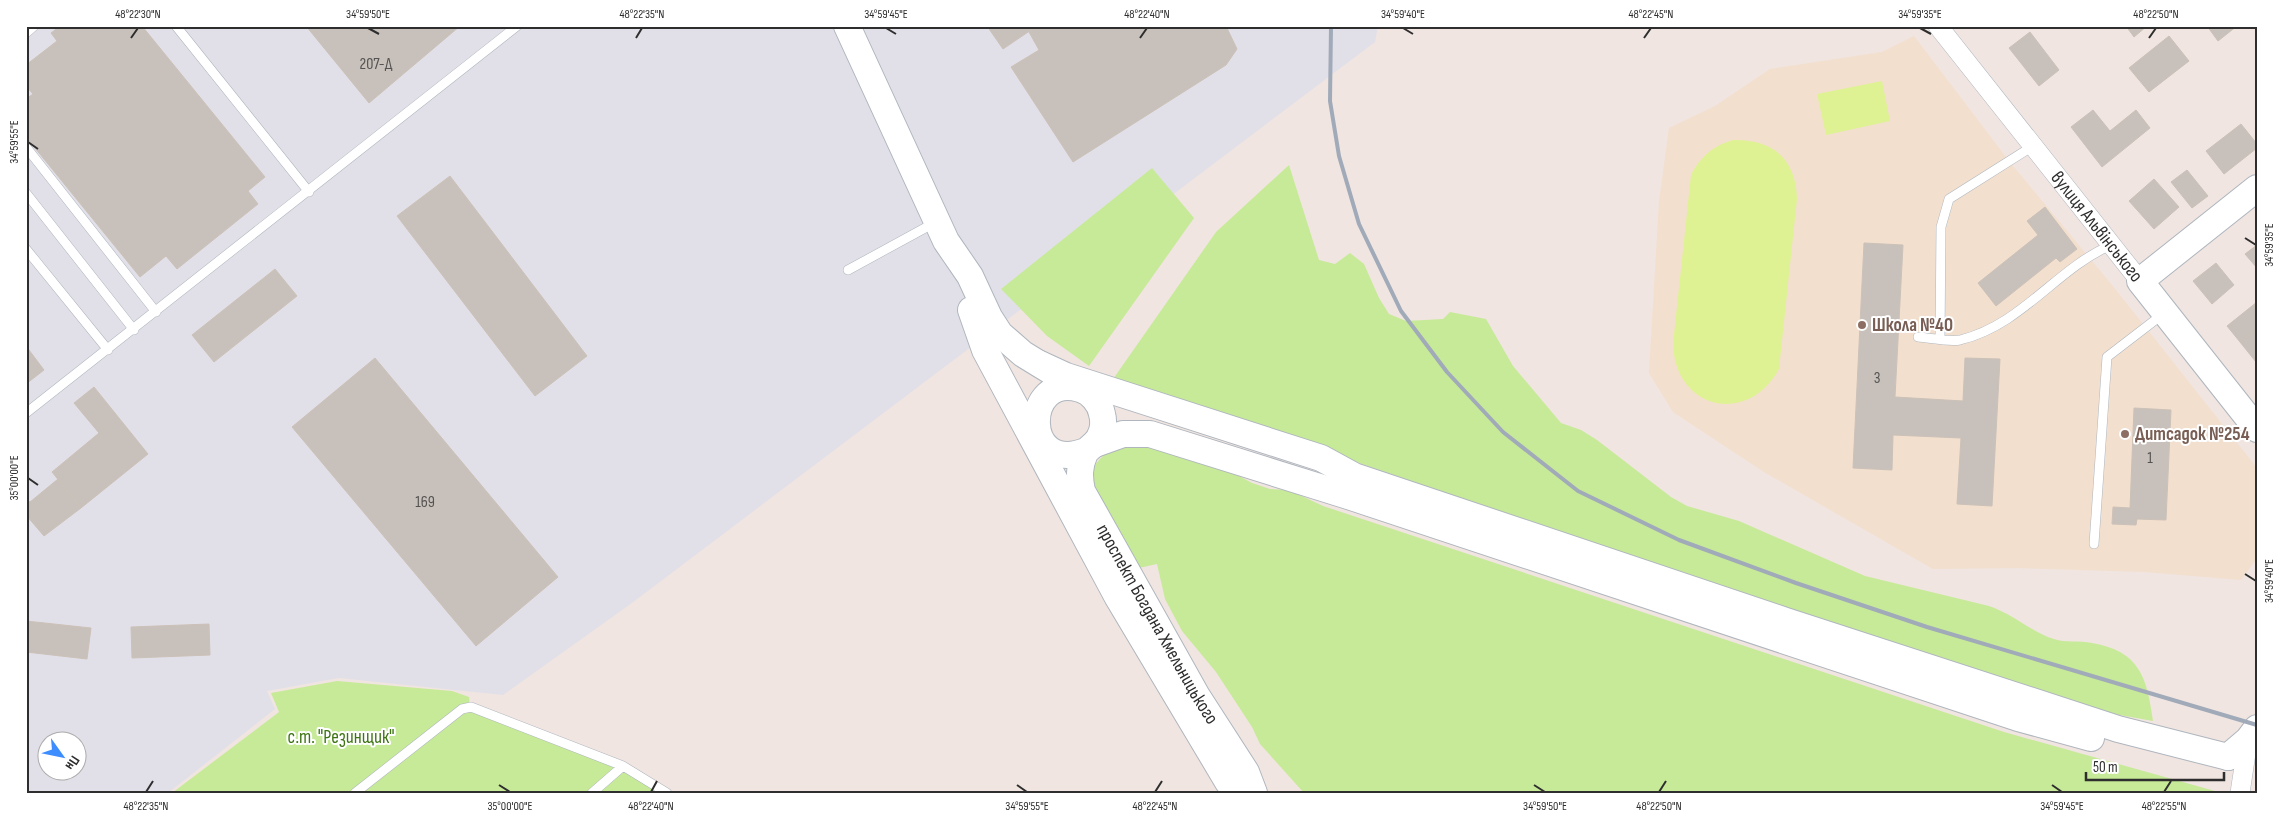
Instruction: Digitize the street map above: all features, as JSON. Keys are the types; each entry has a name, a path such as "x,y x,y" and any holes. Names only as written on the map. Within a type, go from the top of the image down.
{"street":[{"name":"проспект Богдана Хмельницького","path":"847,26 941,231 956,281 1040,435 1049,471"},
{"name":"вулиця Альвінського","path":"1938,26 2257,428"},
{"path":"2140,281 2257,188"},
{"name":"проспект Богдана Хмельницького","path":"941,231 970,276 989,317 1000,334 1023,354 1085,392 1100,408 1104,424 1101,435 1090,448 1079,477 1085,497 1197,696 1246,772 1254,793"},
{"name":"проспект Богдана Хмельницького","path":"971,310 985,350 1117,596 1228,782 1238,793"},
{"path":"1040,364 1073,378 1321,458 1354,476"},
{"name":"проспект Богдана Хмельницького","path":"1040,435 1041,403 1048,395 1058,389 1069,387 1085,392"},
{"path":"1085,392 1317,470 1354,476 2118,730 2228,756"},
{"path":"1040,435 1053,452 1075,455 1123,434 1150,434 1345,495 2018,718 2174,761 2228,756 2253,734"},
{"path":"2240,793 2253,734"}],"lane":[{"path":"26,33 34,26"},
{"path":"176,26 309,192"},
{"path":"26,413 309,192 514,27"},
{"path":"1940,339 1941,227 1950,199 2033,146"},
{"path":"26,148 156,312"},
{"path":"26,193 134,330"},
{"path":"848,270 941,231"},
{"path":"1918,338 1959,340 2012,318 2088,256 2111,244"},
{"path":"26,249 108,350"},
{"path":"2094,544 2107,357 2165,312"},
{"path":"355,793 462,709 471,707 623,766 667,793"},
{"path":"592,793 623,766"}],"shaded area":[{"path":"26,26 1378,26 1375,42 632,603 503,695 339,678 267,691 275,709 168,793 26,793"},
{"name":"Школа №40","path":"1914,36 2009,161 2116,290 2257,468 2257,558 2241,580 2145,572 2016,568 1933,569 1764,472 1673,412 1649,373 1659,202 1669,128 1715,106 1770,69 1882,52"}],"green space":[{"path":"1882,81 1890,121 1826,135 1817,94"},
{"path":"1733,140 1760,143 1780,154 1787,162 1792,173 1796,185 1797,199 1779,369 1766,387 1750,398 1732,404 1715,403 1699,396 1686,384 1677,366 1673,344 1691,175 1699,162 1708,153 1719,145"},
{"path":"1289,165 1319,260 1335,264 1350,253 1364,264 1379,298 1389,314 1406,321 1443,319 1450,312 1486,319 1513,366 1561,423 1581,430 1597,440 1671,497 1687,506 1739,521 1865,576 1989,606 2054,639 2092,643 2121,653 2131,660 2144,680 2153,721 2114,714 2092,717 1339,456 1111,382 1216,232"},
{"path":"1152,168 1194,218 1089,366 1047,336 1001,289"},
{"path":"1128,445 1160,448 1235,474 1252,483 1270,489 1289,490 1323,506 2004,732 2222,793 1304,793 1260,744 1252,727 1216,672 1182,631 1165,599 1157,564 1134,569 1088,486 1093,470 1100,458 1112,450"},
{"name":"с.т. \"Резинщик\"","path":"337,681 452,691 469,697 470,711 544,738 616,768 662,793 172,793 279,712 271,693"}],"building":[{"path":"60,26 142,26 265,177 248,191 258,204 177,269 166,256 140,277 26,137 26,99 33,94 26,86 26,65 57,41 51,33"},
{"path":"306,26 460,26 369,103"},
{"path":"987,26 1037,26 1003,49"},
{"path":"1037,26 1226,26 1237,49 1226,65 1073,162 1011,67 1039,50 1029,32"},
{"path":"2126,26 2147,26 2134,37"},
{"path":"2207,26 2237,26 2218,41"},
{"path":"2030,32 2059,70 2039,86 2009,48"},
{"path":"2169,36 2189,61 2149,92 2129,68"},
{"path":"2093,110 2110,131 2136,110 2150,128 2102,167 2071,127"},
{"path":"2241,124 2257,144 2257,148 2224,174 2206,151"},
{"path":"2187,170 2208,196 2192,208 2171,182"},
{"path":"450,176 587,356 535,396 397,216"},
{"path":"2154,179 2179,207 2154,229 2129,201"},
{"path":"2045,207 2077,249 2060,262 2056,258 1996,306 1978,283 2038,235 2027,221"},
{"path":"1864,243 1903,245 1895,397 1963,401 1965,358 2000,359 1992,506 1957,504 1961,438 1893,435 1892,470 1853,468"},
{"path":"2257,245 2257,268 2245,254"},
{"path":"2216,263 2234,285 2212,304 2193,281"},
{"path":"275,269 297,296 214,362 192,335"},
{"path":"2257,302 2257,329 2240,342 2227,326"},
{"path":"2257,329 2257,361 2256,362 2240,342"},
{"path":"26,346 44,370 26,384"},
{"path":"375,358 558,577 476,646 292,427"},
{"path":"94,387 148,454 81,508 52,472 99,433 74,403"},
{"path":"2134,408 2171,410 2166,520 2137,519 2136,525 2112,524 2113,507 2130,508"},
{"path":"58,479 81,508 44,536 26,515 26,499 30,502"},
{"path":"26,621 91,628 87,659 26,652"},
{"path":"209,624 210,655 132,658 131,627"}],"railway":[{"path":"1331,26 1330,101 1339,156 1359,224 1401,311 1447,372 1503,432 1578,491 1679,540 1796,583 1927,627 2257,725"}],"place":[{"name":"Школа №40","path":"1862,325"},
{"name":"Дитсадок №254","path":"2125,434"}]}
